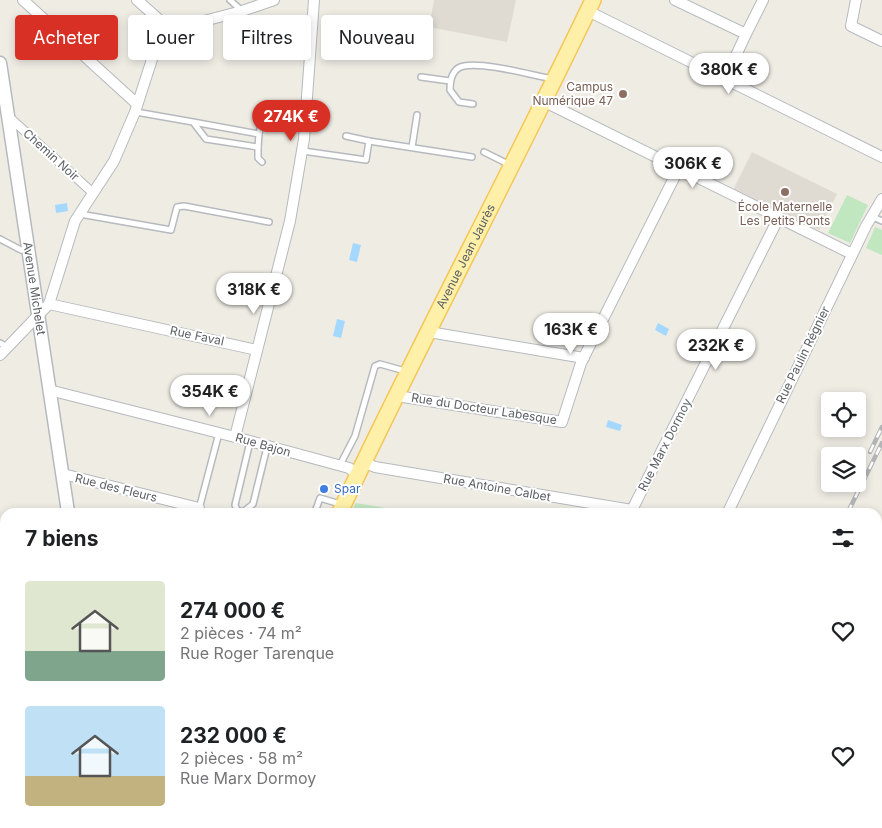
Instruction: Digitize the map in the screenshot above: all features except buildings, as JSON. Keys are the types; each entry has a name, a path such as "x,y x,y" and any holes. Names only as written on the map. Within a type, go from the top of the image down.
{"main road":[{"name":"Avenue Jean Jaurès","path":"342,508 590,5"}],"street":[{"path":"23,0 136,108"},
{"path":"137,0 154,15"},
{"path":"213,19 274,0"},
{"path":"235,437 289,226 303,151 314,0"},
{"path":"675,0 746,34"},
{"path":"724,79 763,0"},
{"path":"856,0 851,26 882,41"},
{"path":"590,5 724,79 882,157"},
{"path":"2,349 49,304 79,213 114,162 136,108 152,60"},
{"name":"Avenue Michelet","path":"0,63 3,95 39,313 67,508"},
{"name":"Chemin Noir","path":"3,95 93,193"},
{"path":"543,102 852,254"},
{"name":"Rue du Docteur Labesque","path":"397,396 562,422 584,358 679,168"},
{"name":"Rue Paulin Régnier","path":"730,508 866,226 877,219 882,199"},
{"name":"Rue Marx Dormoy","path":"634,508 779,217"},
{"name":"Rue Faval","path":"49,304 258,350"},
{"path":"428,332 584,358"},
{"name":"Rue Bajon","path":"49,390 219,432 340,466 360,469"},
{"name":"Rue Antoine Calbet","path":"360,469 375,467 609,508"},
{"name":"Rue des Fleurs","path":"63,474 190,508"}],"lane":[{"path":"230,0 242,11"},
{"path":"473,104 460,102 454,98 450,90 450,81 454,72 462,66 498,68 553,79"},
{"path":"421,77 450,81"},
{"path":"136,108 193,122 259,134"},
{"path":"262,162 258,158 258,147 264,108"},
{"path":"412,147 417,115"},
{"path":"193,122 206,139 258,147"},
{"path":"346,136 472,157"},
{"path":"303,151 366,160 369,141"},
{"path":"484,152 510,165"},
{"path":"79,213 171,230 177,207 184,206 269,222"},
{"path":"0,238 21,250 29,251"},
{"path":"340,466 355,436 375,366 380,364 408,372"},
{"path":"199,508 219,432"},
{"path":"236,508 235,505 250,442"},
{"path":"248,508 253,504 267,447"},
{"path":"316,508 320,498 340,508"}],"shaded area":[{"path":"434,0 516,0 507,42 433,28 433,15 431,15"},
{"name":"École Maternelle Les Petits Ponts","path":"752,152 837,194 819,230 733,190"}],"green space":[{"path":"847,195 868,205 850,243 828,233"},
{"path":"875,227 882,230 882,255 866,248"},
{"path":"356,503 386,508 353,508"}],"water":[{"path":"67,203 68,211 56,213 55,205"},
{"path":"353,243 361,245 357,262 349,260"},
{"path":"337,319 345,321 341,338 333,336"},
{"path":"658,323 669,329 666,336 655,330"},
{"path":"608,420 622,425 620,431 606,427"}],"railway":[{"path":"870,452 882,427"},
{"path":"850,508 882,443"}],"place":[{"name":"Campus Numérique 47","path":"623,94"},
{"name":"École Maternelle Les Petits Ponts","path":"785,192"},
{"name":"Spar","path":"324,489"}]}
